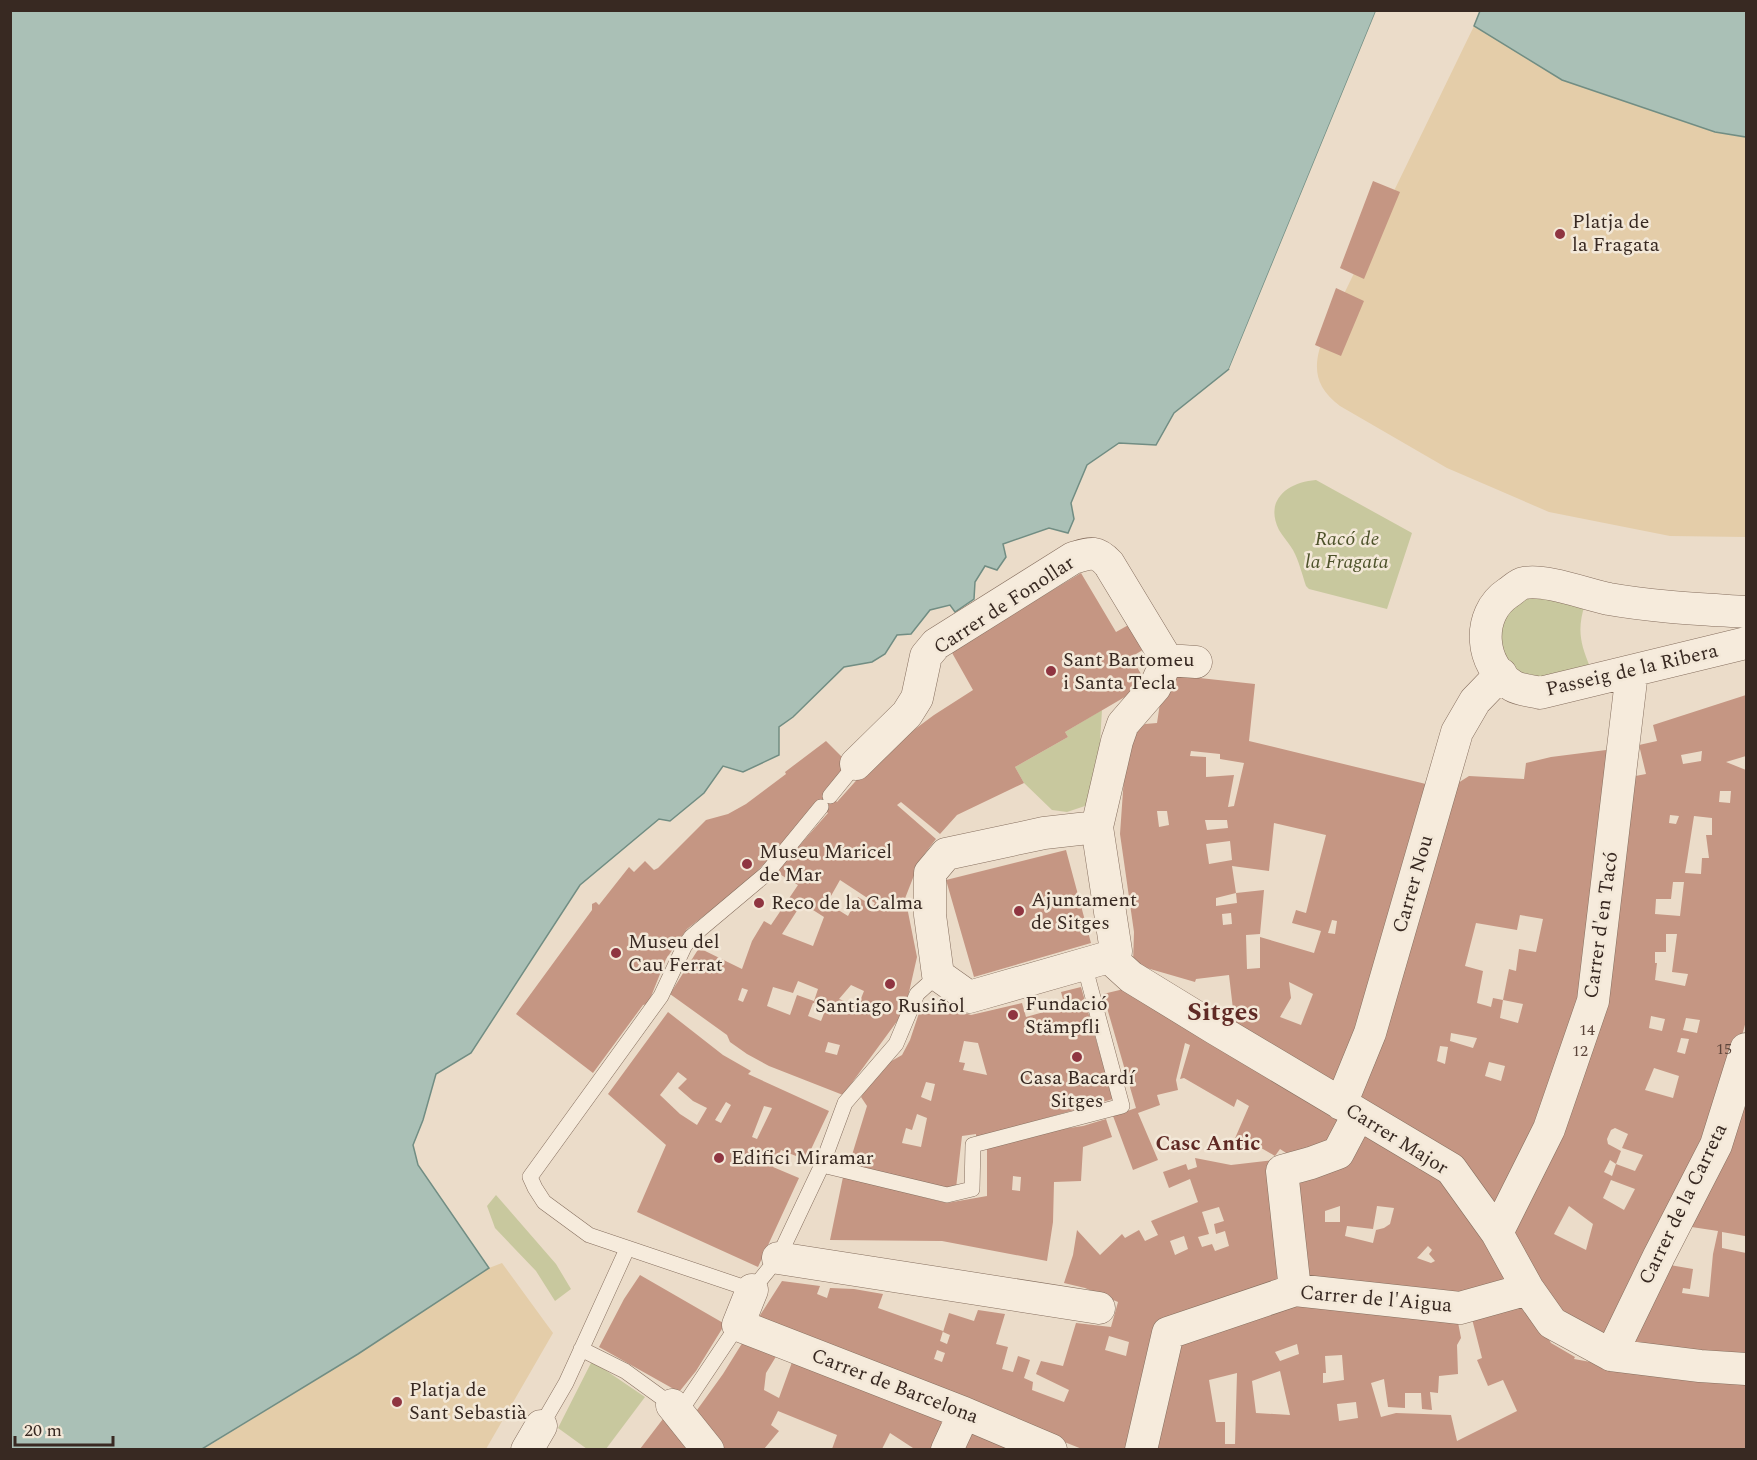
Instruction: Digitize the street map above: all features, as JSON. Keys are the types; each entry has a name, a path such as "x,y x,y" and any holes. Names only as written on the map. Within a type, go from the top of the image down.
{"street":[{"name":"Carrer de Fonollar","path":"856,764 907,714 917,698 926,656 936,644 1073,558 1091,553 1101,555 1181,661 1123,724 1097,827"},
{"name":"Passeig de la Ribera","path":"1746,612 1609,599 1554,585 1522,583 1501,597 1488,617 1484,638 1494,668 1513,686 1540,693 1746,643"},
{"name":"Carrer d'en Tacó","path":"1497,1233 1549,1129 1593,1000 1632,672"},
{"name":"Carrer Nou","path":"1295,1290 1282,1171 1338,1153 1370,1033 1457,732 1475,701 1501,674"},
{"path":"1097,827 1116,951 1096,961 969,997 938,975 930,915 930,873 946,854 1044,832 1097,827"},
{"name":"Carrer Major","path":"1096,961 1131,977 1451,1169 1497,1233 1528,1289 1551,1323 1611,1355 1746,1369"},
{"name":"Carrer de la Carreta","path":"1611,1355 1716,1145 1746,1050"},
{"path":"778,1258 1099,1308"},
{"name":"Carrer de l'Aigua","path":"1141,1449 1168,1333 1295,1290 1460,1308 1528,1289"},
{"path":"738,1325 752,1290"},
{"name":"Carrer de Barcelona","path":"738,1325 1051,1449"},
{"path":"675,1409 708,1449"},
{"path":"947,1449 964,1413"}],"lane":[{"name":"Carrer de Fonollar","path":"627,1249 589,1235 544,1202 530,1177 661,996 689,940 766,874 856,764"},
{"path":"822,1165 947,1195 972,1190 973,1145 1122,1106 1096,961"},
{"path":"534,1438 566,1383 627,1249 752,1290 778,1258 822,1165 845,1103 896,1044 917,994 938,975"},
{"path":"581,1349 625,1371 675,1409 738,1325"}],"green space":[{"name":"Racó de la Fragata","path":"1316,480 1412,533 1387,609 1309,589 1306,586 1295,554 1279,530 1275,510 1281,494 1296,484"},
{"path":"1536,594 1585,604 1581,621 1581,636 1590,667 1555,676 1534,677 1524,674 1509,662 1502,644 1503,624 1514,604"},
{"path":"1102,710 1097,791 1088,805 1067,812 1052,810 1024,783 1015,767 1068,737 1065,732"},
{"path":"496,1195 556,1264 571,1289 555,1301 536,1271 495,1228 487,1206"},
{"path":"592,1361 645,1397 606,1449 587,1449 558,1428"}],"sand":[{"name":"Platja de la Fragata","path":"1474,26 1562,80 1715,132 1746,137 1746,537 1670,536 1549,512 1447,468 1340,406 1319,381 1317,363 1326,331"},
{"name":"Platja de Sant Sebastià","path":"502,1263 553,1333 486,1449 202,1450 358,1354 489,1268"}],"shaded area":[{"path":"10,11 1376,11 1229,369 1174,413 1156,445 1119,443 1087,465 1071,503 1074,519 1068,533 1049,528 1003,544 1006,557 997,570 985,566 975,582 974,599 955,612 950,605 930,610 911,634 897,635 885,654 872,662 844,667 793,717 779,727 779,755 743,772 723,766 704,793 670,821 659,819 580,885 471,1053 436,1074 423,1120 413,1145 418,1165 489,1268 358,1354 202,1449 11,1449"},
{"path":"1480,11 1746,11 1746,137 1715,132 1562,80 1474,26"}],"pier":[{"path":"1379,10 1232,371 1229,369 1376,11"}],"building":[{"path":"1373,181 1400,192 1364,279 1340,268"},
{"path":"1336,288 1364,301 1341,356 1315,345"},
{"path":"1081,573 1116,632 1132,623 1146,648 1131,657 1147,684 1065,732 1068,737 1015,767 1024,783 957,815 940,834 901,802 897,805 936,839 920,860 904,901 909,907 917,957 907,1001 898,1020 843,1095 769,1066 747,1054 730,1042 727,1035 670,994 699,948 742,969 752,941 764,921 771,925 798,885 776,872 828,813 816,802 746,883 687,929 666,959 648,1004 643,1005 593,1073 516,1014 592,910 592,904 596,902 599,905 629,867 634,872 645,861 654,870 658,868 706,820 728,814 746,804 826,741 849,764 825,791 837,802 862,774 907,735 973,690 951,651","holes":["840,880 875,903 873,906 858,897 848,916 827,903","802,903 824,917 813,946 782,934","798,981 818,989 814,1001 797,995 790,1015 767,1006 773,987 793,993","851,985 864,991 858,1006 839,999","742,988 748,990 743,1002 738,1000","813,1003 827,1006 821,1021 808,1016","828,1042 840,1045 837,1055 825,1052"]},
{"path":"1172,675 1255,684 1249,741 1430,785 1337,1091 1235,1026 1229,975 1196,979 1195,982 1133,964 1134,932 1120,834 1124,777 1133,735 1145,724 1157,723 1162,690","holes":["1191,751 1220,754 1220,759 1244,763 1234,806 1228,807 1234,775 1206,777 1206,757 1190,756","1157,811 1167,811 1169,825 1159,827","1205,820 1227,820 1228,828 1207,830","1274,823 1326,835 1306,913 1296,910 1292,923 1321,931 1314,953 1260,937 1260,968 1247,969 1246,935 1260,934 1264,890 1236,893 1232,866 1269,871","1230,841 1232,860 1209,864 1206,844","1236,893 1237,903 1216,906 1216,898","1231,913 1232,924 1223,925 1222,914","1332,920 1337,921 1335,934 1328,933","1289,982 1313,994 1301,1025 1280,1017 1291,998"]},
{"path":"1746,695 1746,756 1726,762 1746,770 1746,1021 1725,1098 1609,1338 1554,1308 1508,1233 1534,1182 1630,777 1646,774 1639,745 1657,741 1653,725","holes":["1702,751 1701,761 1683,764 1681,755","1720,791 1731,791 1730,803 1719,802","1670,815 1679,816 1676,824 1669,823","1694,816 1712,818 1712,835 1706,835 1709,858 1702,858 1701,874 1685,873","1673,882 1684,882 1680,916 1655,914 1656,899 1671,899","1666,934 1677,934 1672,972 1688,974 1685,986 1655,980 1657,963 1655,963 1655,952 1666,952","1651,1016 1665,1019 1662,1031 1649,1028","1686,1018 1700,1020 1697,1033 1683,1030","1681,1038 1689,1039 1685,1054 1677,1052","1654,1068 1679,1076 1673,1098 1645,1090","1615,1128 1628,1134 1622,1148 1643,1155 1635,1171 1616,1164 1621,1151 1608,1144 1607,1139 1611,1130","1610,1160 1616,1164 1612,1176 1604,1172","1611,1180 1635,1189 1624,1210 1603,1198","1569,1206 1593,1224 1586,1250 1554,1234"]},
{"path":"1614,749 1583,999 1540,1130 1493,1213 1464,1160 1354,1098 1447,790 1469,776 1524,779 1526,763 1551,757","holes":["1520,915 1543,919 1536,952 1519,949 1516,971 1509,969 1503,1000 1493,998 1491,1007 1477,1003 1483,971 1465,966 1476,923 1517,930","1503,1000 1523,1004 1518,1023 1500,1018","1451,1033 1477,1038 1473,1048 1450,1041","1440,1046 1448,1047 1445,1064 1437,1061","1489,1062 1505,1066 1501,1081 1485,1076"]},
{"name":"Ajuntament de Sitges","path":"1066,850 1091,943 974,977 946,880"},
{"path":"1081,987 1113,1099 976,1138 976,1134 962,1136 956,1188 913,1184 848,1168 867,1106 861,1097 881,1067 902,1055 910,1040 923,1001 971,1015 1022,1003 1026,1017 1065,1006 1061,992","holes":["964,1041 978,1043 987,1075 963,1070 965,1063 959,1062","926,1082 935,1084 931,1101 921,1097","917,1114 927,1118 921,1147 902,1143 906,1128 912,1130"]},
{"path":"1128,988 1351,1115 1334,1144 1294,1158 1280,1149 1275,1156 1256,1145 1251,1152 1233,1143 1249,1106 1237,1099 1234,1107 1184,1078 1180,1079 1190,1045 1185,1043 1176,1080 1178,1090 1157,1095 1160,1105 1138,1113 1158,1160 1133,1170 1113,1116 1136,1108 1103,994"},
{"name":"Edifici Miramar","path":"668,1012 723,1055 751,1071 748,1074 829,1111 806,1160 781,1150 773,1167 799,1178 758,1267 637,1212 666,1145 608,1094","holes":["678,1072 687,1079 678,1088 693,1101 707,1108 697,1125 680,1114 660,1095","726,1102 731,1105 721,1123 715,1120","764,1106 772,1108 757,1139 752,1137"]},
{"path":"1746,1088 1746,1234 1745,1236 1722,1232 1722,1248 1746,1253 1746,1360 1624,1351 1664,1264 1693,1269 1690,1289 1683,1288 1682,1293 1709,1297 1713,1254 1718,1231 1685,1226"},
{"path":"1106,1119 1112,1137 1083,1147 1081,1181 1054,1182 1053,1222 1047,1261 942,1241 830,1240 843,1177 947,1203 987,1196 987,1146 1048,1131 1083,1126","holes":["1013,1176 1021,1177 1020,1191 1012,1190"]},
{"path":"1365,1123 1462,1196 1515,1283 1480,1293 1341,1287 1300,1282 1291,1177","holes":["1340,1206 1340,1222 1325,1222 1325,1211","1377,1206 1394,1208 1390,1224 1376,1230 1373,1243 1345,1236 1347,1226 1373,1229","1428,1246 1432,1250 1429,1254 1435,1261 1431,1263 1417,1258"]},
{"path":"1195,1158 1231,1165 1275,1160 1290,1282 1176,1315 1133,1449 1082,1449 757,1320 782,1281 820,1286 817,1294 827,1298 830,1288 883,1294 878,1308 943,1331 940,1341 947,1344 950,1335 943,1332 949,1313 974,1321 978,1310 1005,1314 996,1344 1008,1347 1002,1369 1013,1372 1018,1356 1030,1360 1024,1378 1033,1382 1032,1390 1064,1402 1069,1390 1036,1374 1041,1361 1063,1366 1076,1323 1111,1327 1118,1302 1085,1288 1064,1283 1073,1255 1077,1230 1100,1255 1122,1234 1125,1238 1139,1230 1145,1241 1158,1235 1151,1221 1198,1202 1190,1179 1169,1188 1163,1172 1186,1164 1188,1170 1197,1167","holes":["1219,1207 1224,1221 1214,1224 1216,1234 1225,1231 1229,1246 1215,1251 1212,1244 1202,1247 1198,1237 1209,1234 1202,1212","1184,1236 1188,1249 1175,1255 1170,1241","1109,1336 1129,1342 1126,1356 1105,1350","937,1350 945,1353 942,1362 934,1359"]},
{"path":"640,1275 725,1324 696,1371 679,1392 599,1347 624,1299"},
{"path":"1524,1297 1551,1343 1575,1357 1574,1359 1624,1368 1746,1382 1746,1449 1147,1449 1170,1345 1303,1299 1457,1317 1461,1338 1457,1345 1458,1374 1439,1376 1438,1393 1430,1392 1432,1410 1422,1409 1421,1393 1405,1393 1405,1408 1388,1407 1384,1379 1371,1383 1381,1417 1396,1413 1451,1415 1457,1441 1517,1411 1503,1380 1488,1386 1477,1360 1482,1358 1471,1315","holes":["1297,1344 1299,1354 1280,1361 1275,1352","1342,1355 1344,1380 1323,1383 1323,1373 1326,1373 1325,1356","1280,1371 1290,1415 1256,1413 1252,1381","1237,1373 1235,1444 1225,1444 1225,1422 1216,1422 1209,1380","1356,1402 1358,1418 1339,1421 1337,1404"]},
{"path":"746,1337 780,1350 766,1373 764,1390 779,1398 795,1354 957,1417 941,1449 912,1449 890,1433 882,1449 832,1449 837,1435 778,1411 771,1425 779,1431 764,1449 717,1449 692,1417"},
{"path":"669,1411 698,1449 640,1449"},
{"path":"968,1421 1033,1449 956,1449"}],"place":[{"name":"Platja de la Fragata","path":"1560,234"},
{"name":"Sant Bartomeu i Santa Tecla","path":"1051,671"},
{"name":"Museu Maricel de Mar","path":"747,864"},
{"name":"Reco de la Calma","path":"759,903"},
{"name":"Ajuntament de Sitges","path":"1019,911"},
{"name":"Museu del Cau Ferrat","path":"616,953"},
{"name":"Santiago Rusiñol","path":"890,984"},
{"name":"Fundació Stämpfli","path":"1013,1015"},
{"name":"Casa Bacardí Sitges","path":"1077,1057"},
{"name":"Edifici Miramar","path":"719,1158"},
{"name":"Platja de Sant Sebastià","path":"397,1402"}],"district":[{"name":"Sitges","path":"1223,1012"},
{"name":"Casc Antic","path":"1208,1144"}]}
